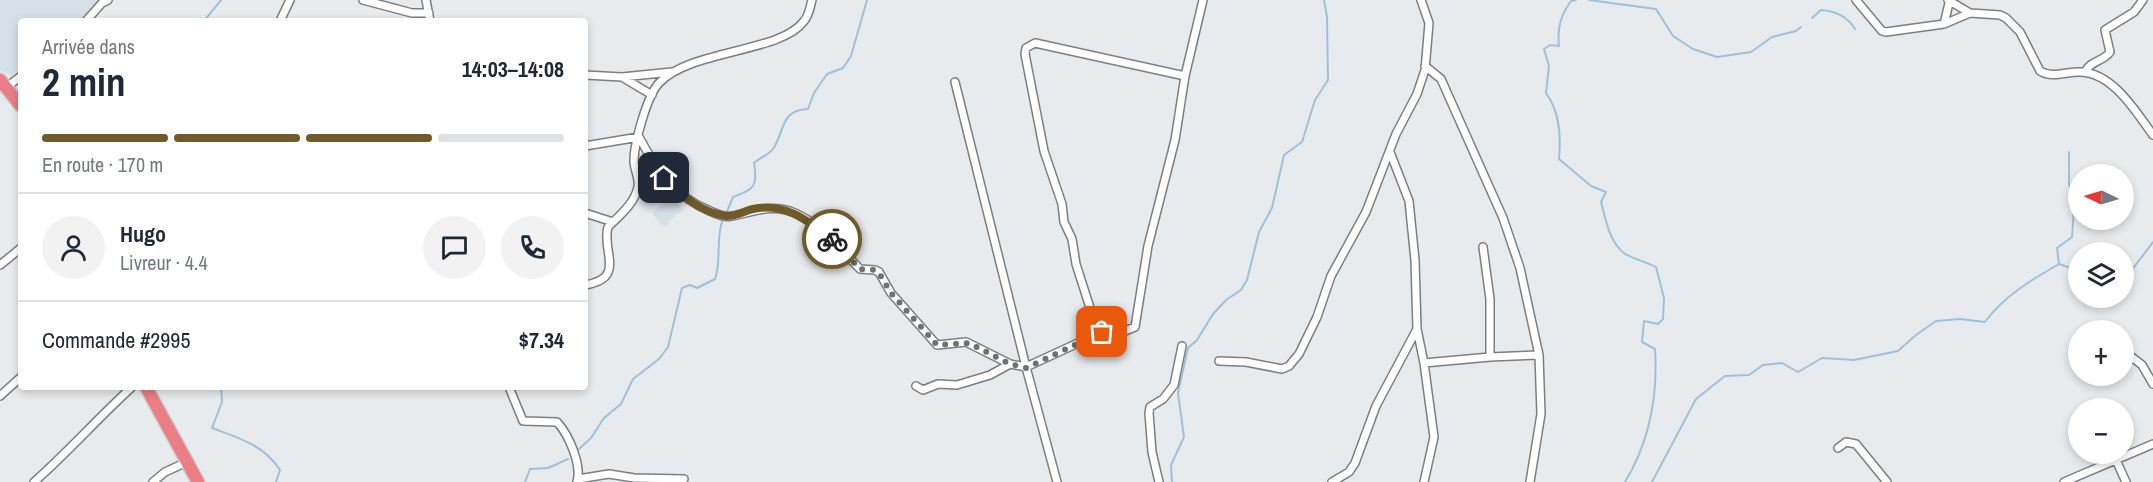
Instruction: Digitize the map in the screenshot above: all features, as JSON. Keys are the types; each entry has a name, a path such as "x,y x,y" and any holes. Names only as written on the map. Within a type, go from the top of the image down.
{"highway":[{"path":"4,83 18,102"},
{"path":"148,390 198,482"}],"street":[{"path":"89,18 102,3 108,0"},
{"path":"281,18 290,0"},
{"path":"363,0 430,17 426,0"},
{"path":"588,75 622,77 674,72 724,53 766,43 797,28 806,20 812,0"},
{"path":"639,137 664,178 688,201 730,217 765,208 794,213 836,242 860,269 875,270 879,273 891,293 937,345 969,343 1010,364 1026,368 1104,332 1125,331 1135,327 1148,246 1175,140 1185,76 1203,0"},
{"path":"1219,361 1246,362 1282,369 1289,366 1299,354 1317,317 1331,276 1366,212 1396,134 1416,94 1425,66 1429,23 1421,0"},
{"path":"1856,0 1876,24 1886,32 1944,24 1970,13"},
{"path":"2085,72 2089,64 2104,58 2110,52 2105,30 2134,12 2144,0"},
{"path":"1944,24 1948,1 1970,13 2006,18 2020,32 2040,71 2045,75 2085,72 2110,84 2132,106 2153,135"},
{"path":"1090,338 1091,311 1076,264 1072,239 1064,222 1062,204 1044,151 1025,54 1026,48 1035,43 1185,76"},
{"path":"1425,66 1441,79 1503,218 1520,268 1539,355 1541,414 1530,482"},
{"path":"588,284 602,279 609,270 611,263 606,234 613,222 628,207 639,185 634,156 645,110 659,84 674,72"},
{"path":"4,83 18,77"},
{"path":"622,77 652,95"},
{"path":"955,82 1026,368 1057,482"},
{"path":"588,146 639,137"},
{"path":"1390,152 1409,201 1415,260 1417,329 1434,437 1424,482"},
{"path":"588,214 613,222"},
{"path":"1483,247 1490,299 1490,357"},
{"path":"0,264 18,250"},
{"path":"1332,482 1349,472 1355,463 1376,406 1417,329"},
{"path":"1159,482 1152,452 1150,407 1163,399 1174,385 1182,346"},
{"path":"1424,363 1539,355"},
{"path":"2134,359 2142,365 2153,384"},
{"path":"916,386 923,390 941,383 957,385 990,375 1010,364"},
{"path":"0,396 18,380"},
{"path":"34,482 79,441 107,409 129,390"},
{"path":"509,390 523,421 557,422 561,426 576,459 577,481 609,474 634,478 684,479"},
{"path":"1838,448 1846,442 1856,444 1887,482"},
{"path":"2134,452 2153,444"},
{"path":"153,482 165,472 187,462"},
{"path":"2064,482 2107,464"},
{"path":"2118,464 2126,482"}],"shaded area":[{"path":"0,0 102,0 83,18 18,18 18,70 11,76 0,70"},
{"path":"672,195 683,210 668,221 668,227 661,224 652,213"}],"waterway":[{"path":"206,18 221,0"},
{"path":"726,214 733,197 746,192 753,186 755,182 754,163 773,149 788,117 799,110 808,109 814,93 827,74 843,68 851,56 867,0"},
{"path":"1172,482 1171,465 1184,437 1178,393 1188,348 1197,340 1213,314 1226,300 1241,290 1247,280 1259,232 1272,208 1284,155 1302,142 1315,100 1328,80 1327,17 1324,0"},
{"path":"1576,0 1571,1 1562,16 1559,27 1559,46 1550,45 1544,49 1549,66 1546,93 1557,116 1559,159 1591,186 1606,192 1601,202 1615,243 1625,254 1656,267 1664,298 1663,319 1658,324 1644,321 1642,342 1655,349 1653,401 1646,434 1625,482"},
{"path":"1589,0 1656,9 1673,36 1693,49 1717,57 1751,52 1772,37 1796,31 1801,27"},
{"path":"1812,18 1821,10 1832,12 1841,15 1855,29"},
{"path":"1652,482 1696,399 1725,376 1749,375 1763,365 1782,363 1798,372 1822,358 1854,360 1898,351 1936,321 1960,319 1985,322 2009,296 2059,264 2057,248 2072,237 2074,206 2069,183 2069,152"},
{"path":"579,449 591,438 604,418 621,404 633,379 659,359 668,347 682,288 690,285 697,288 715,279 719,234 723,219"},
{"path":"2134,267 2153,242"},
{"path":"2059,264 2068,267"},
{"path":"221,390 222,402 212,428 259,448 274,461 280,470 276,482"},
{"path":"525,482 530,469 548,468 568,459"}],"way so far":[{"path":"832,239 857,267 864,270 875,270 879,273 891,293 937,345 966,342 1010,364 1026,368 1102,332"}],"route":[{"path":"664,178 688,201 720,215 730,217 752,210 780,209 794,213 812,223 832,239"}]}
